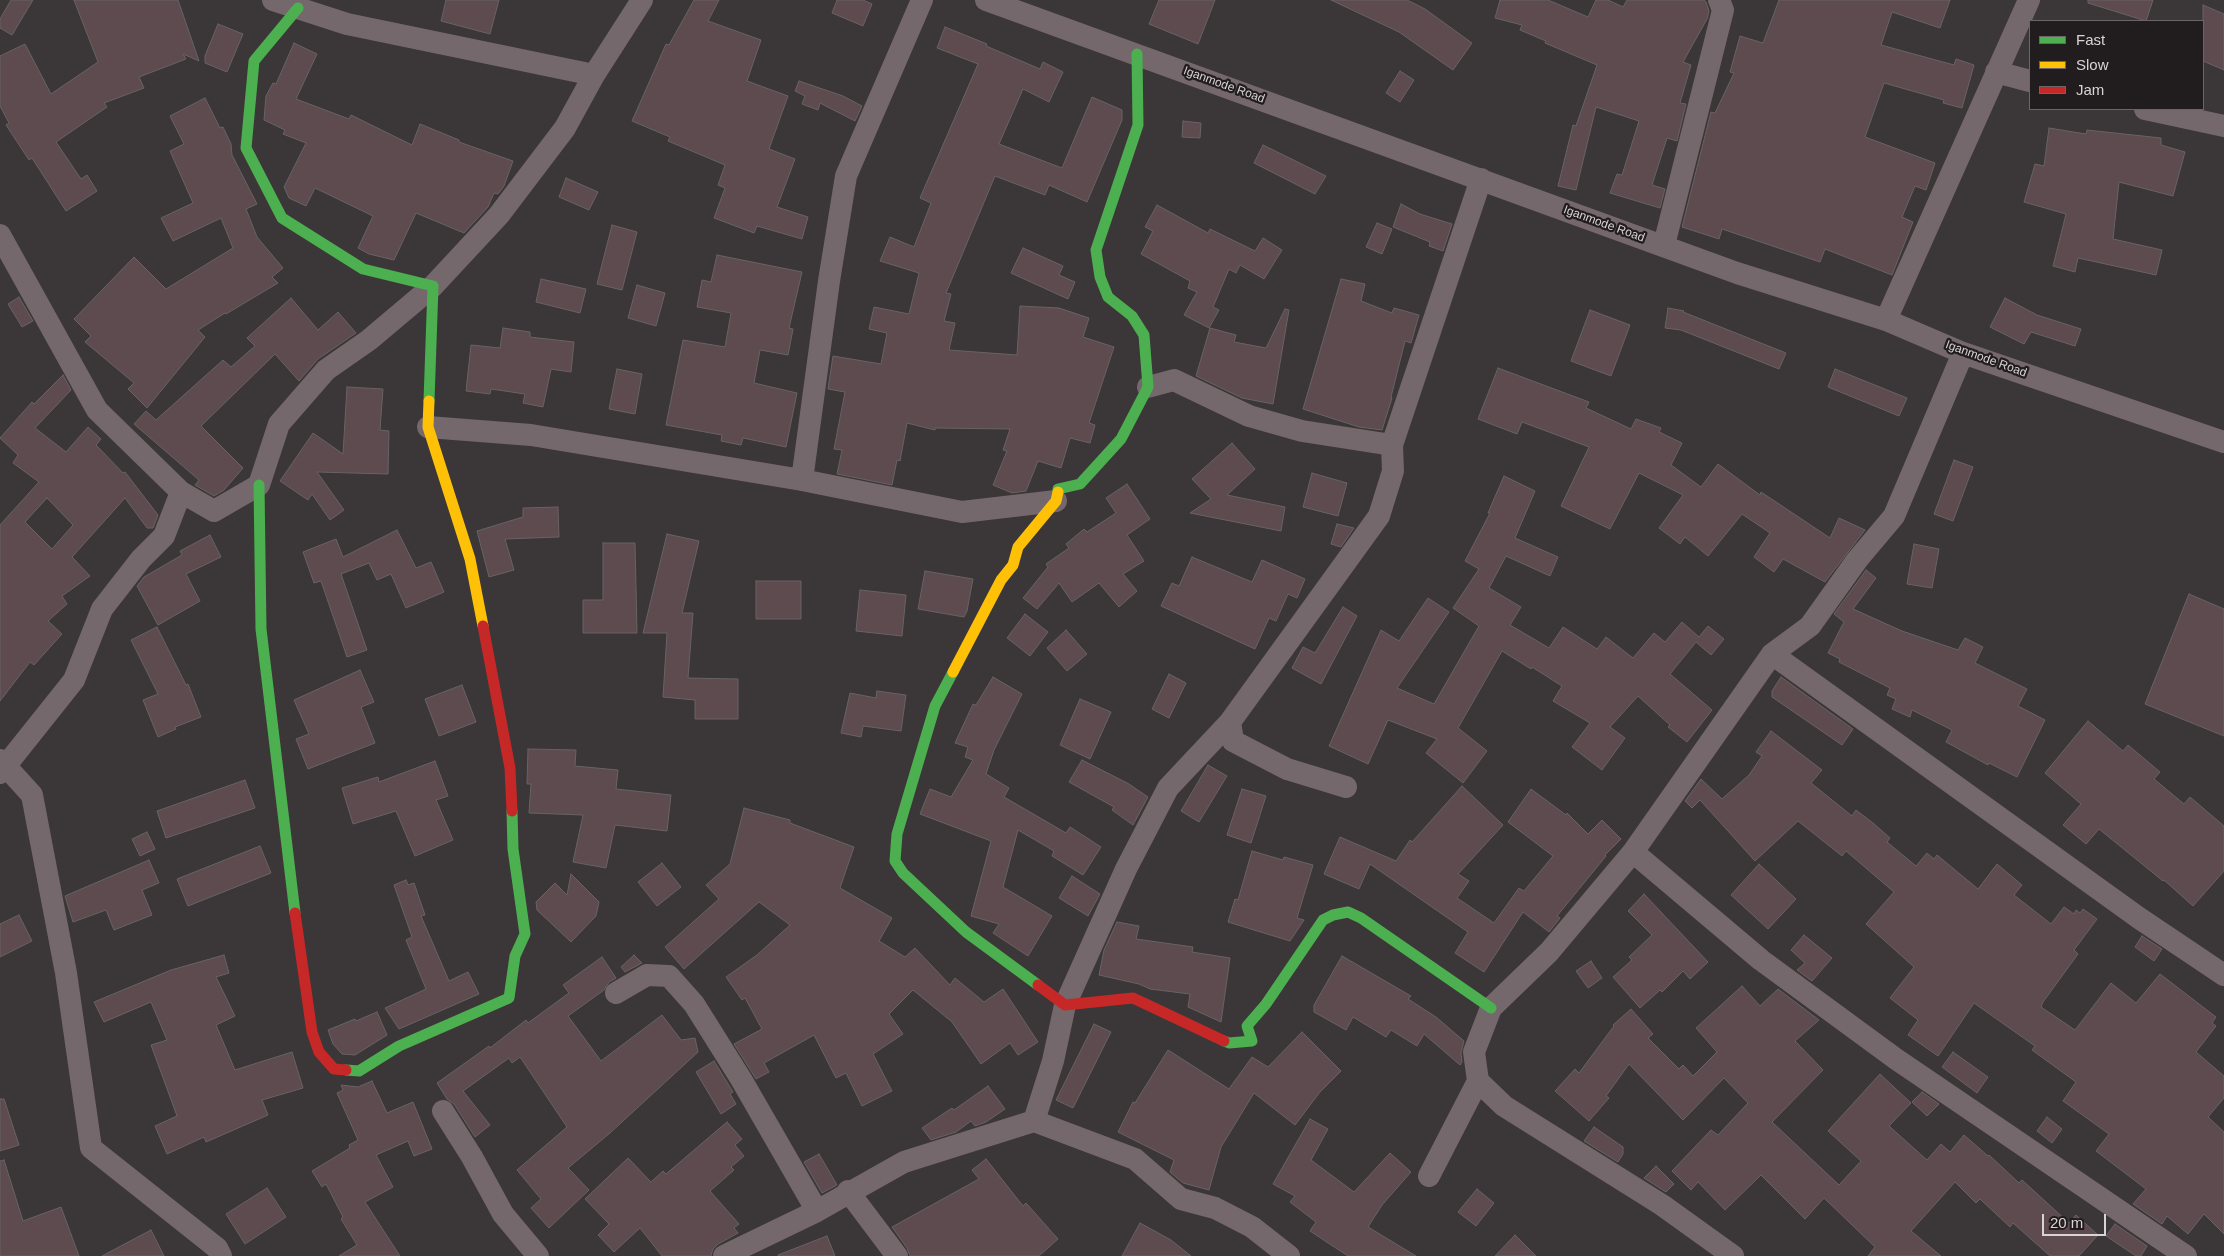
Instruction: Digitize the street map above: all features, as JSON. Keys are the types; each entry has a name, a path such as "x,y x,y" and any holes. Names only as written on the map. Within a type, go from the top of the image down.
{"street":[{"path":"272,0 347,24 594,75"},
{"path":"433,286 428,427 470,560 510,768 512,849 525,934 515,956 509,998 398,1046 358,1071 334,1069 319,1052 312,1032 289,872 261,629 258,485 279,424 326,370 369,340 433,286 499,215 565,128 594,75 642,0"},
{"path":"802,480 829,281 846,176 922,0"},
{"name":"Iganmode Road","path":"986,0 1737,273 1886,320 1963,353 2224,442"},
{"path":"1664,246 1723,10 1720,0"},
{"path":"1886,320 2028,0"},
{"path":"298,8 254,61 246,148 282,218 363,269 433,286"},
{"path":"1137,54 1138,125 1096,250 1100,277 1108,297 1132,316 1144,335 1148,387 1121,439 1080,484 1058,489 1056,501 1018,547 1013,565 1001,580 935,706 897,834 895,861 903,872 966,932 1065,1005 1133,998 1229,1043 1252,1041 1247,1026 1266,1004 1323,920 1333,915 1348,912 1361,918 1491,1008"},
{"path":"1996,72 2029,81"},
{"path":"2150,110 2224,126"},
{"path":"1034,1121 1053,1061 1065,1005 1126,870 1168,788 1230,722 1379,516 1393,471 1392,445 1481,179"},
{"path":"0,235 97,410 181,492 214,511 258,485"},
{"path":"1429,1176 1478,1081 1474,1052 1491,1008 1549,952 1633,852 1772,654 1810,626 1857,560 1894,516 1963,353"},
{"path":"1148,387 1174,380 1249,416 1302,431 1392,445"},
{"path":"428,427 531,435 802,480 962,512 1056,501"},
{"path":"181,492 164,536 141,559 102,609 74,680 2,766 32,795 66,973 91,1148 216,1248 221,1256"},
{"path":"1772,654 2139,918 2224,976"},
{"path":"1230,722 1233,741 1287,769 1346,787"},
{"path":"1633,852 1761,960 1888,1054 2186,1256"},
{"path":"616,993 647,975 669,976 694,1004 736,1071 817,1211"},
{"path":"1478,1081 1504,1106 1662,1205 1734,1256"},
{"path":"443,1110 472,1156 503,1214 538,1256"},
{"path":"724,1256 817,1211 904,1162 1034,1121 1135,1159 1181,1199 1215,1208 1252,1227 1289,1256"},
{"path":"848,1192 897,1256"}],"building":[{"path":"11,0 33,0 12,35 0,28 0,19"},
{"path":"74,0 178,0 199,61 183,54 186,59 139,77 144,88 104,103 107,107 56,142 81,179 87,175 97,191 66,211 32,158 29,160 6,125 9,123 0,106 0,56 25,44 51,94 98,62"},
{"path":"446,0 499,0 490,34 441,21"},
{"path":"694,0 719,0 708,21 761,40 747,81 788,96 769,149 795,159 777,207 808,217 802,239 757,226 754,233 714,218 725,188 718,185 725,165 668,141 670,137 632,121 666,44 669,45"},
{"path":"837,0 863,0 872,4 863,26 832,13"},
{"path":"1159,0 1215,0 1198,44 1149,24"},
{"path":"1331,0 1407,0 1425,9 1472,43 1453,70 1399,32"},
{"path":"1500,0 1548,0 1588,17 1596,0 1608,0 1623,7 1627,0 1704,0 1706,2 1709,11 1707,19 1683,62 1691,65 1680,103 1686,104 1677,141 1667,138 1652,185 1665,189 1660,208 1610,193 1617,174 1622,175 1639,121 1596,107 1576,190 1558,186 1573,125 1576,126 1597,65 1520,30 1522,25 1495,18"},
{"path":"1779,0 1950,0 1940,28 1892,12 1881,45 1954,65 1956,59 1974,65 1962,108 1943,103 1944,100 1884,83 1865,137 1935,163 1926,190 1915,186 1902,217 1913,222 1892,275 1825,249 1820,262 1722,229 1719,239 1682,227 1711,112 1715,113 1734,73 1730,72 1740,36 1763,43"},
{"path":"2088,0 2153,0 2146,20 2088,3"},
{"path":"2203,5 2224,14 2224,70 2204,61"},
{"path":"218,24 243,34 227,72 205,63 205,56"},
{"path":"945,27 1040,69 1043,62 1063,72 1049,102 1023,89 999,144 1062,168 1092,97 1122,110 1122,120 1087,202 1049,185 1045,195 995,176 946,293 951,294 944,321 955,323 949,350 1017,355 1020,306 1059,308 1089,318 1083,337 1114,347 1089,423 1095,425 1090,443 1070,438 1061,468 1038,461 1026,491 1012,493 993,485 1007,451 1003,450 1010,429 935,428 935,430 907,423 900,461 897,460 892,485 837,474 842,450 834,449 845,392 828,389 833,356 881,364 887,333 869,329 874,307 909,314 919,273 880,261 890,237 914,247 931,203 920,198 978,64 937,48"},
{"path":"294,43 317,54 296,99 349,119 351,115 412,145 420,124 459,140 459,142 513,161 504,186 498,194 494,193 488,207 464,233 416,213 394,260 369,254 358,248 373,216 315,188 306,206 289,198 284,187 306,143 283,134 285,130 264,120 266,96 273,83 276,84"},
{"path":"1400,71 1414,80 1400,102 1386,93"},
{"path":"799,81 843,96 862,106 855,121 820,103 818,110 802,104 805,96 795,91"},
{"path":"205,98 220,128 223,127 231,144 232,155 257,204 246,209 257,237 283,268 272,277 278,283 198,330 205,337 147,408 128,389 134,383 85,342 91,336 74,319 134,257 166,289 233,248 221,218 173,241 161,218 193,203 170,151 184,144 170,116"},
{"path":"1183,121 1201,123 1200,138 1182,137"},
{"path":"2049,128 2086,134 2087,130 2161,138 2161,145 2185,152 2173,196 2119,182 2113,239 2162,250 2156,275 2078,258 2075,272 2053,266 2066,214 2024,202 2035,164 2044,166"},
{"path":"1263,145 1326,176 1315,194 1254,163"},
{"path":"566,178 598,192 589,210 559,197"},
{"path":"1401,204 1420,214 1452,224 1443,251 1429,246 1430,242 1393,227"},
{"path":"1157,205 1208,233 1210,229 1255,251 1263,238 1282,250 1264,279 1240,265 1236,273 1229,269 1213,307 1219,310 1209,328 1184,315 1197,292 1188,288 1190,281 1141,254 1153,231 1145,227"},
{"path":"1377,223 1392,229 1382,254 1366,247"},
{"path":"612,225 637,232 622,290 597,284"},
{"path":"1023,248 1063,266 1059,275 1075,282 1068,299 1011,273"},
{"path":"717,255 802,272 789,328 793,329 788,355 760,350 754,383 797,393 786,447 743,438 741,445 721,441 722,435 666,425 683,340 725,347 731,313 697,307 702,280 711,282"},
{"path":"541,279 586,289 580,313 536,302"},
{"path":"1341,279 1365,284 1361,301 1392,313 1394,308 1419,315 1411,343 1405,341 1392,398 1382,430 1359,427 1303,409"},
{"path":"637,285 665,293 656,326 628,318"},
{"path":"19,297 33,321 22,327 8,304"},
{"path":"291,298 318,330 338,312 356,333 318,359 299,381 275,354 201,426 243,468 224,490 214,496 195,485 199,480 134,424 146,411 156,420 223,360 231,367 255,346 247,338"},
{"path":"2005,298 2037,315 2081,329 2075,346 2031,332 2024,344 1990,327"},
{"path":"1668,308 1684,311 1786,353 1779,369 1681,330 1665,328"},
{"path":"1285,309 1289,310 1273,404 1242,398 1196,376 1210,328 1236,335 1234,342 1266,348"},
{"path":"1590,310 1630,325 1611,376 1571,361"},
{"path":"503,328 530,332 530,337 574,342 571,372 551,369 543,407 523,403 525,394 491,389 490,394 466,391 471,345 500,348"},
{"path":"1498,368 1589,402 1586,408 1631,429 1636,419 1661,428 1659,432 1682,443 1671,465 1701,487 1718,464 1760,495 1761,492 1830,538 1839,518 1865,530 1825,582 1783,559 1774,572 1754,557 1770,533 1742,514 1708,556 1685,537 1680,544 1659,528 1683,495 1639,473 1610,529 1561,506 1589,447 1522,422 1517,434 1478,419"},
{"path":"617,369 642,374 635,414 609,409"},
{"path":"1835,369 1907,398 1899,416 1828,387"},
{"path":"63,375 71,390 35,428 66,452 88,427 101,439 96,445 123,473 125,472 158,515 153,528 147,528 125,498 72,557 90,576 62,596 67,604 48,621 62,634 34,665 30,662 0,701 0,525 39,482 13,463 18,455 0,438 32,402 34,404","holes":["47,498 73,525 52,549 25,522"]},
{"path":"347,387 383,389 380,430 389,431 388,474 317,472 344,510 330,520 312,494 308,500 280,481 313,433 343,454"},
{"path":"1232,443 1255,469 1227,495 1285,507 1281,531 1190,513 1211,499 1192,479"},
{"path":"1954,460 1973,467 1953,521 1934,514"},
{"path":"1312,473 1347,483 1338,516 1303,507"},
{"path":"1504,476 1535,491 1515,538 1558,557 1550,576 1506,556 1489,588 1521,607 1510,625 1549,648 1563,627 1597,649 1606,637 1633,658 1654,633 1665,642 1682,622 1699,637 1708,626 1724,639 1711,655 1696,642 1670,674 1712,710 1687,742 1668,727 1670,725 1638,696 1610,727 1625,738 1602,770 1572,747 1590,723 1553,701 1562,686 1502,651 1458,728 1487,751 1463,783 1426,753 1437,739 1388,720 1368,764 1329,746 1381,630 1399,641 1428,598 1449,612 1397,688 1434,704 1479,626 1453,608 1479,569 1465,561 1490,513 1488,513"},
{"path":"1127,484 1150,519 1127,535 1144,561 1123,574 1137,591 1119,607 1099,583 1072,602 1059,583 1037,609 1023,598 1048,567 1046,564 1069,548 1066,544 1084,529 1087,532 1116,513 1106,498"},
{"path":"558,507 559,537 505,539 514,570 489,577 477,531 523,517 523,508"},
{"path":"1337,524 1354,528 1341,547 1331,544"},
{"path":"397,530 416,568 431,562 444,592 406,608 391,574 377,580 369,563 341,574 367,650 347,657 321,581 314,583 303,552 336,539 343,557"},
{"path":"667,534 699,541 682,613 693,613 688,678 738,679 738,719 695,719 695,700 663,697 667,633 643,633"},
{"path":"210,535 221,557 186,574 200,601 158,625 137,586 144,577 182,555 180,551"},
{"path":"603,543 635,543 637,633 583,633 583,600 603,600"},
{"path":"1914,544 1939,549 1932,588 1907,584"},
{"path":"1192,557 1252,582 1262,560 1305,579 1297,598 1288,594 1276,621 1269,618 1255,649 1161,606 1172,583 1179,586"},
{"path":"1866,570 1876,578 1853,609 1902,631 1958,650 1965,638 1983,647 1975,663 2027,689 2018,706 2045,720 2017,777 1989,763 1988,765 1946,742 1952,730 1912,710 1910,717 1892,709 1896,699 1887,695 1890,688 1839,662 1840,659 1828,653 1844,622 1834,614"},
{"path":"925,571 973,579 967,611 964,617 918,609"},
{"path":"756,581 801,581 801,619 756,619"},
{"path":"860,590 906,595 902,636 856,631"},
{"path":"2189,594 2224,609 2224,736 2145,704"},
{"path":"1343,607 1357,616 1321,684 1292,668 1303,647 1315,653"},
{"path":"1025,614 1048,632 1030,656 1007,638"},
{"path":"157,627 186,685 188,684 201,717 175,727 176,729 158,737 143,700 158,694 131,640"},
{"path":"1066,630 1087,654 1067,671 1047,648"},
{"path":"360,670 374,702 361,707 375,743 308,769 296,739 309,734 294,700"},
{"path":"1169,674 1186,683 1169,718 1152,709"},
{"path":"993,677 1022,694 994,750 986,774 1009,788 1004,797 1066,833 1070,827 1101,847 1083,875 1052,856 1054,851 1018,830 1003,887 1052,916 1028,956 993,933 999,924 971,916 991,841 920,814 930,789 951,797 973,760 965,757 968,747 955,743 973,704 976,705"},
{"path":"1781,677 1853,729 1842,745 1772,697 1772,691"},
{"path":"462,685 476,722 439,736 425,699"},
{"path":"877,691 906,695 901,731 863,726 861,737 841,733 850,693 876,698"},
{"path":"1080,699 1111,712 1090,759 1060,745"},
{"path":"2088,721 2123,751 2128,745 2160,772 2154,779 2184,804 2190,797 2224,826 2224,871 2193,906 2164,880 2099,829 2086,844 2063,825 2081,804 2045,773"},
{"path":"1771,731 1822,770 1811,783 1852,816 1856,810 1873,823 1890,838 1887,842 1916,866 1927,853 1934,859 1937,855 1978,889 1997,864 2022,885 2014,895 2051,924 2064,907 2074,914 2076,910 2080,913 2083,909 2097,919 2074,950 2078,954 2041,1007 2075,1030 2111,983 2136,1003 2160,974 2216,1017 2212,1023 2216,1026 2196,1052 2224,1076 2224,1098 2208,1117 2224,1132 2224,1234 2204,1214 2188,1234 2167,1216 2162,1224 2133,1204 2146,1189 2096,1151 2109,1134 2063,1101 2076,1082 2032,1050 2035,1046 1974,1003 1938,1056 1908,1035 1918,1020 1890,998 1914,967 1866,924 1894,892 1846,851 1842,856 1798,821 1755,861 1700,800 1692,808 1685,801 1701,779 1722,799 1749,775 1762,756 1756,752"},
{"path":"528,749 576,750 575,766 618,770 616,789 671,795 667,831 615,825 606,868 573,862 583,815 529,813 531,784 527,784"},
{"path":"1082,760 1129,784 1148,797 1133,825 1112,810 1114,807 1069,782"},
{"path":"435,761 448,796 436,800 453,840 415,856 396,811 353,824 342,788 378,777 379,782"},
{"path":"1208,765 1227,776 1199,822 1181,811"},
{"path":"245,780 255,808 166,838 157,811"},
{"path":"1462,786 1503,825 1458,874 1469,881 1457,898 1494,923 1519,888 1524,891 1553,856 1508,822 1531,789 1566,815 1567,813 1588,834 1602,820 1621,839 1605,855 1557,916 1560,918 1549,932 1523,912 1484,972 1455,953 1468,932 1370,864 1359,889 1324,874 1340,837 1396,861 1410,840 1412,842"},
{"path":"1242,789 1266,796 1251,843 1227,835"},
{"path":"744,808 790,820 790,823 854,847 840,888 892,918 879,941 905,957 915,948 950,985 955,978 984,1002 1003,989 1038,1042 1018,1055 1010,1043 981,1064 952,1022 913,990 889,1014 903,1034 873,1054 892,1091 862,1106 846,1073 836,1078 814,1035 764,1063 769,1072 756,1079 734,1044 762,1029 745,998 742,1000 726,977 757,955 790,925 759,902 684,969 665,947 719,899 706,885 730,864"},
{"path":"147,832 155,849 140,856 132,839"},
{"path":"260,846 271,873 188,906 177,879"},
{"path":"1252,851 1283,860 1284,857 1313,865 1297,918 1304,920 1290,941 1228,922 1235,899 1238,900"},
{"path":"149,860 159,883 142,890 152,915 114,930 106,910 73,922 65,896"},
{"path":"662,863 681,887 657,906 638,882"},
{"path":"1759,864 1796,899 1768,929 1731,895"},
{"path":"571,874 599,902 596,916 571,942 537,910 536,902 555,883 567,895"},
{"path":"1072,876 1100,894 1088,916 1059,898"},
{"path":"406,880 408,885 414,883 425,915 421,916 449,981 468,972 479,994 399,1029 385,1008 426,989 406,940 412,937 394,885"},
{"path":"1644,894 1708,962 1690,979 1683,971 1662,992 1660,990 1640,1008 1613,977 1632,960 1629,957 1652,935 1628,911"},
{"path":"19,915 32,941 0,957 0,924"},
{"path":"1117,922 1139,926 1136,939 1193,947 1192,952 1230,958 1221,1022 1188,1007 1190,994 1150,989 1139,984 1099,975 1104,950"},
{"path":"1804,935 1832,958 1812,981 1797,970 1805,963 1791,950"},
{"path":"2142,936 2162,949 2154,961 2135,947"},
{"path":"224,955 229,973 216,977 235,1016 216,1025 235,1070 292,1052 303,1088 262,1100 268,1115 206,1142 204,1137 167,1154 155,1126 177,1116 151,1045 167,1040 151,1002 104,1022 94,1002 171,970"},
{"path":"634,955 642,963 625,972 621,967"},
{"path":"1342,956 1411,996 1408,999 1436,1017 1464,1041 1460,1065 1424,1034 1417,1046 1391,1030 1386,1037 1353,1017 1346,1030 1314,1012 1314,1005"},
{"path":"602,957 616,978 609,982 604,990 568,1016 601,1061 662,1015 681,1040 695,1038 698,1052 610,1133 568,1168 589,1190 549,1228 531,1208 541,1199 517,1170 567,1127 520,1057 512,1063 509,1058 463,1091 490,1125 475,1137 454,1104 447,1099 437,1083 489,1046 490,1048 526,1020 528,1023 569,993 563,985"},
{"path":"1591,961 1602,978 1588,988 1576,971"},
{"path":"1742,986 1760,1006 1778,989 1819,1020 1795,1041 1823,1070 1772,1122 1839,1185 1861,1161 1828,1131 1880,1074 1911,1103 1889,1126 1927,1160 1941,1144 1950,1152 1964,1135 2019,1183 2022,1180 2069,1223 2076,1215 2098,1235 2079,1256 2050,1256 2013,1223 2010,1227 1980,1199 1976,1203 1955,1182 1911,1231 1941,1256 1868,1256 1875,1247 1824,1198 1805,1219 1761,1175 1725,1210 1698,1182 1691,1190 1672,1171 1711,1130 1718,1135 1748,1103 1724,1078 1683,1120 1629,1064 1606,1096 1609,1098 1589,1121 1555,1091 1575,1069 1579,1073 1613,1025 1631,1009 1653,1034 1648,1038 1679,1069 1683,1065 1693,1076 1717,1052 1696,1028"},
{"path":"377,1012 387,1035 355,1055 342,1054 333,1044 328,1030"},
{"path":"1094,1024 1111,1032 1073,1108 1056,1100"},
{"path":"1302,1032 1341,1071 1320,1092 1295,1125 1254,1093 1221,1147 1209,1190 1183,1183 1170,1172 1174,1160 1118,1132 1133,1102 1135,1103 1168,1050 1229,1089 1252,1057 1268,1067"},
{"path":"1953,1052 1988,1077 1977,1093 1942,1067"},
{"path":"714,1061 733,1092 730,1094 736,1104 721,1114 696,1072"},
{"path":"372,1081 387,1113 413,1102 432,1149 414,1156 408,1141 376,1155 393,1187 365,1202 400,1256 339,1256 357,1245 341,1219 343,1217 326,1184 322,1187 312,1171 350,1148 349,1145 358,1140 337,1093 343,1090 341,1085 358,1087"},
{"path":"988,1086 1005,1109 986,1122 975,1126 971,1121 956,1132 931,1140 922,1128 952,1108 954,1110"},
{"path":"1922,1092 1939,1104 1927,1116 1912,1102"},
{"path":"0,1099 4,1099 19,1145 0,1151"},
{"path":"2047,1117 2062,1129 2052,1143 2037,1131"},
{"path":"1310,1119 1328,1129 1311,1160 1354,1192 1390,1153 1411,1172 1382,1205 1368,1227 1416,1256 1348,1256 1310,1231 1316,1222 1290,1202 1295,1196 1273,1184"},
{"path":"727,1122 742,1139 735,1145 744,1156 731,1167 734,1170 710,1191 739,1224 734,1228 738,1233 718,1244 713,1249 711,1256 662,1256 640,1228 614,1252 598,1235 609,1224 585,1199 628,1158 651,1182 663,1171 666,1174"},
{"path":"1594,1127 1623,1147 1623,1154 1618,1162 1584,1141"},
{"path":"819,1154 837,1185 822,1193 804,1162"},
{"path":"986,1159 1023,1206 1026,1203 1058,1239 1039,1256 910,1256 907,1248 892,1227 979,1179 972,1170"},
{"path":"4,1160 23,1221 61,1207 79,1256 0,1256 0,1161"},
{"path":"1656,1166 1674,1184 1666,1192 1644,1178"},
{"path":"267,1188 286,1217 245,1244 226,1214"},
{"path":"1477,1189 1494,1203 1476,1226 1458,1212"},
{"path":"1140,1223 1171,1240 1191,1256 1122,1256"},
{"path":"2115,1224 2147,1246 2141,1256 2136,1256 2106,1236"},
{"path":"151,1230 164,1256 102,1256"},
{"path":"1515,1235 1536,1256 1495,1256"},
{"path":"827,1236 835,1256 778,1256 778,1255"}],"traffic: fast":[{"path":"298,8 254,61 246,148 282,218 363,269 433,286 429,401"},
{"path":"1058,492 1058,489 1080,484 1121,439 1148,387 1144,335 1132,316 1108,297 1100,277 1096,250 1138,125 1137,54"},
{"path":"259,485 261,629 295,913"},
{"path":"953,672 935,706 897,834 895,861 903,873 966,932 1038,985"},
{"path":"346,1070 359,1071 399,1046 509,998 515,956 525,934 513,849 512,811"},
{"path":"1224,1041 1229,1043 1252,1041 1247,1026 1266,1004 1323,920 1333,915 1348,912 1361,918 1491,1008"}],"traffic: slow":[{"path":"429,401 428,427 470,559 483,626"},
{"path":"953,672 1001,580 1013,565 1018,547 1056,501 1058,492"}],"traffic: jam":[{"path":"483,626 510,768 512,811"},
{"path":"295,913 312,1032 319,1052 334,1069 346,1070"},
{"path":"1038,985 1065,1005 1133,998 1224,1041"}]}
